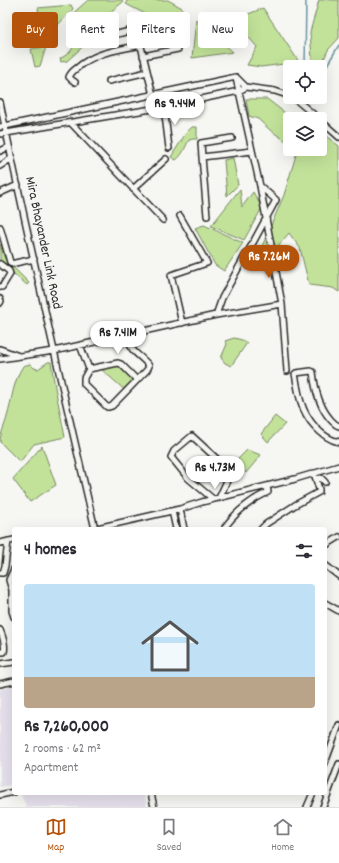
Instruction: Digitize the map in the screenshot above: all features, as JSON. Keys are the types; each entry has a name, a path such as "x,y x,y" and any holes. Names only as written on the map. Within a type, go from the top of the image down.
{"street":[{"path":"75,82 69,77 70,73 84,62 97,55 127,47"},
{"path":"141,48 153,95"},
{"path":"143,56 178,49"},
{"path":"109,81 147,72"},
{"path":"3,127 236,77"},
{"path":"236,77 246,87 275,91 283,94"},
{"path":"236,77 260,186 282,304 287,371"},
{"path":"0,134 164,107 239,91 246,87"},
{"name":"Mira Bhayander Link Road","path":"0,102 3,127 7,133 94,527"},
{"path":"301,104 311,112"},
{"path":"164,107 169,148"},
{"path":"71,123 163,220"},
{"path":"327,125 339,136"},
{"path":"207,216 201,143 232,138"},
{"path":"0,151 9,147"},
{"path":"202,158 252,151"},
{"path":"0,166 12,158"},
{"path":"133,189 166,159"},
{"path":"0,193 18,185"},
{"path":"216,315 222,298 276,200 260,186"},
{"path":"180,216 207,263 171,275 182,323"},
{"path":"0,227 10,262 15,263 34,259"},
{"path":"0,264 9,271 10,274 0,288"},
{"path":"0,299 0,303"},
{"path":"0,359 54,351 216,315 282,304"},
{"path":"127,335 133,350 149,366 147,370 112,406 109,408 84,384 84,378 89,369 118,363 121,364 137,380"},
{"path":"80,345 89,369"},
{"path":"0,349 20,356"},
{"path":"339,426 328,417 320,404 313,372 296,373 301,402 306,414 315,427 326,437 339,442"},
{"path":"213,500 188,478 171,457 174,451 192,436 232,472 219,498"},
{"path":"103,527 180,509 339,466"},
{"path":"263,527 295,505 319,492 314,473"},
{"path":"316,480 321,478 325,482"},
{"path":"225,527 242,508 256,497 268,492 266,486"},
{"path":"180,509 184,527"},
{"path":"172,511 176,527"},
{"path":"327,545 339,537"},
{"path":"0,542 12,540"},
{"path":"0,573 3,573 6,566 8,541"},
{"path":"327,567 339,576"},
{"path":"12,573 9,580 12,590"},
{"path":"327,604 339,611"},
{"path":"0,630 4,640 5,649 4,652 0,652"},
{"path":"0,664 12,662"},
{"path":"0,684 12,681"},
{"path":"327,758 339,725"},
{"path":"323,807 339,764"},
{"path":"0,795 12,792"},
{"path":"151,795 154,807"},
{"path":"307,807 312,795"}],"shaded area":[{"path":"12,687 12,784 0,787 0,689"},
{"path":"21,795 144,795 147,807 27,807"}],"green space":[{"path":"88,0 122,0 123,2 110,12 75,12"},
{"path":"127,0 168,0 182,8 181,12 141,12 126,4"},
{"path":"319,0 339,0 339,38 328,50 324,60 312,60 310,32"},
{"path":"71,5 73,9 70,12 66,12 66,16 58,25 58,12 39,12 38,8"},
{"path":"263,8 298,60 283,60 283,64 261,67 247,65 257,47 248,36 248,14"},
{"path":"196,19 198,21 198,48 229,48 233,52 192,58"},
{"path":"46,48 40,66 35,67 31,49"},
{"path":"73,48 81,48 67,61 61,62 60,59 69,53"},
{"path":"246,99 267,99 284,112 283,139 258,119 249,116"},
{"path":"192,127 197,127 197,139 189,140 182,153 176,160 171,157 186,133"},
{"path":"327,137 339,146 339,292 333,288 309,285 300,248 289,233 278,246 267,268 254,265 284,195 296,156 327,156"},
{"path":"233,158 238,185 227,196 224,160"},
{"path":"240,189 242,207 253,192 262,208 244,240 211,226"},
{"path":"204,225 243,243 224,271 215,265 195,228"},
{"path":"0,244 5,259 29,283 27,285 0,262"},
{"path":"234,338 247,343 231,366 225,363 221,358 227,344 225,341"},
{"path":"48,362 51,362 65,437 34,444 20,462 0,442 15,384 23,366 30,364 34,368 38,369"},
{"path":"121,365 139,380 127,392 101,369"},
{"path":"275,416 285,424 268,442 261,434"},
{"path":"42,446 56,485 30,502 13,479"},
{"path":"247,450 261,455 246,473 235,462"}],"waterway":[{"path":"305,60 306,0"},
{"path":"327,65 339,45"}]}
